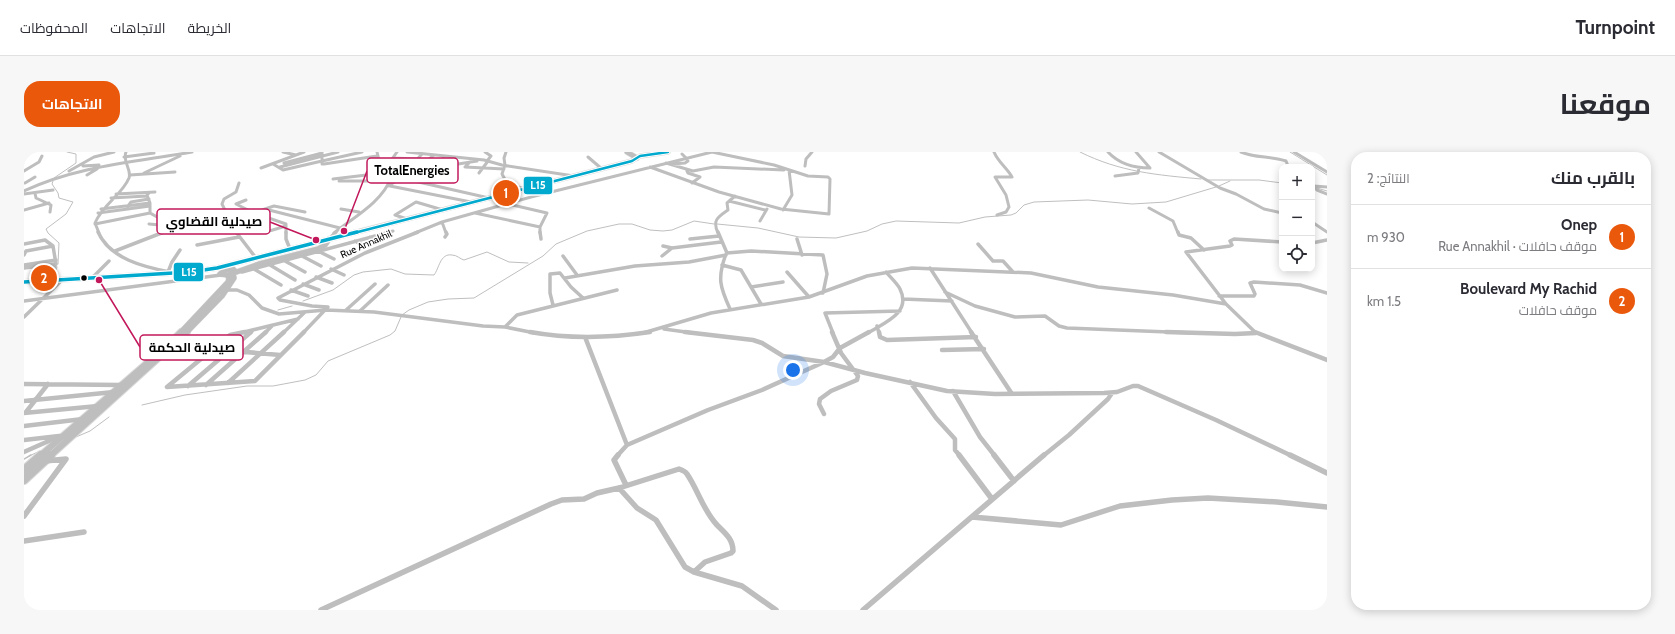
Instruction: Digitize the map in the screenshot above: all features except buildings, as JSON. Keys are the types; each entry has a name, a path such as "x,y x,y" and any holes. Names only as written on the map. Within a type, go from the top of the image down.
{"highway":[{"path":"628,152 642,158"},
{"path":"633,152 642,158"}],"main road":[{"path":"24,282 178,273 216,268 668,152"},
{"path":"24,470 167,346 233,281 229,273 318,249 325,245 329,239"},
{"path":"24,480 172,346 224,290"}],"street":[{"path":"24,190 56,178 100,154 114,152"},
{"path":"126,152 124,162 130,172 127,184 111,198 98,213 95,224 101,240 115,251 134,262 168,272 178,273"},
{"path":"64,174 124,162 193,152"},
{"path":"283,152 296,155"},
{"path":"261,168 304,152"},
{"path":"279,166 322,152 322,164 377,154 388,173 390,180 389,186"},
{"path":"279,166 338,152"},
{"path":"273,164 279,166 283,170 362,152"},
{"path":"385,168 397,152"},
{"path":"407,152 486,161 576,176"},
{"path":"479,173 486,161 491,156 485,152"},
{"path":"506,152 504,158 505,165 502,174 507,182 524,189"},
{"path":"649,167 692,183 783,210 829,214 829,178 826,176 808,176 768,164 712,152"},
{"name":"Rue Annakhil","path":"338,310 336,308 312,306 278,299 302,284 372,249 442,222 543,194 712,152"},
{"path":"726,156 731,152"},
{"path":"805,166 806,159 812,152"},
{"path":"994,152 997,159 1006,167 1012,178 996,177 1006,195 1009,207 1006,212 998,215"},
{"path":"1108,152 1122,163 1138,170"},
{"path":"1115,176 1133,174 1138,170 1150,168 1136,152"},
{"path":"1159,152 1219,187 1264,209 1279,212"},
{"path":"1241,152 1248,155 1279,158 1286,161 1287,164"},
{"path":"1294,152 1327,172"},
{"path":"124,157 154,153"},
{"path":"144,173 188,153"},
{"path":"669,164 688,161 683,153"},
{"path":"329,239 359,212 377,199 389,186 398,180 422,154"},
{"path":"333,179 418,169 434,155"},
{"path":"24,171 39,162 42,156"},
{"path":"429,176 442,164 444,156"},
{"path":"393,158 417,159"},
{"path":"588,158 602,169"},
{"path":"436,181 452,165 486,161"},
{"path":"470,162 465,167 504,169"},
{"path":"743,169 753,162"},
{"path":"666,163 687,170 696,171 714,167 789,170"},
{"path":"84,164 108,165"},
{"path":"83,171 84,164"},
{"path":"762,169 768,164"},
{"path":"87,175 102,166"},
{"path":"418,169 416,171 435,170"},
{"path":"687,170 688,173 700,178 692,183"},
{"path":"783,210 792,195 790,192 792,183 789,170"},
{"path":"130,175 175,172"},
{"path":"32,187 25,182 35,177"},
{"path":"339,181 398,180 417,182 478,194 488,198"},
{"path":"42,183 45,191"},
{"path":"239,183 236,192 223,201 222,204 240,237 256,258"},
{"path":"389,186 471,202"},
{"path":"1315,187 1327,187"},
{"path":"1315,187 1327,194"},
{"path":"24,194 53,190"},
{"path":"101,209 128,206 149,199 155,192"},
{"path":"35,193 36,198 49,203"},
{"path":"116,194 149,199"},
{"path":"730,309 721,289 718,277 726,254 715,224 717,218 728,210 727,203 735,196"},
{"path":"111,198 149,199"},
{"path":"149,199 150,213 159,220 190,222 254,213 274,206 305,212"},
{"path":"98,213 149,199"},
{"path":"246,200 236,204 254,213 286,224 286,239 290,249"},
{"path":"729,201 765,210"},
{"path":"407,219 395,215 415,202 443,210"},
{"path":"24,210 49,203"},
{"path":"49,203 51,206 50,212"},
{"path":"505,204 547,214 540,227 541,239"},
{"path":"760,221 766,212 765,210 771,206"},
{"path":"1149,208 1173,220 1179,236 1191,238 1204,250"},
{"path":"265,209 340,228"},
{"path":"341,209 359,212"},
{"path":"95,224 150,213"},
{"path":"177,213 149,224 196,226 228,217"},
{"path":"473,213 540,227"},
{"path":"170,215 176,217 199,218 228,217"},
{"path":"442,222 447,234 445,237"},
{"path":"1315,224 1327,232"},
{"path":"115,251 178,226"},
{"path":"266,232 286,226"},
{"path":"24,300 42,299 199,278 254,269 393,231"},
{"path":"690,239 719,236"},
{"path":"197,245 240,237"},
{"path":"355,241 366,247 376,242 370,237"},
{"path":"797,239 802,255"},
{"path":"1279,242 1234,239 1230,241 1232,246 1186,252 1196,268 1219,296 1256,333 1327,360"},
{"path":"24,244 45,240 53,246 56,262 48,281"},
{"path":"1315,242 1327,240"},
{"path":"663,246 672,248 721,242"},
{"path":"978,244 993,260 1003,261 1013,272"},
{"path":"24,255 26,251 53,246"},
{"path":"662,256 672,248"},
{"path":"168,272 172,262 180,250"},
{"path":"318,251 334,259"},
{"path":"565,278 635,266 689,262 726,254 764,251 802,255 823,255 827,274 823,293"},
{"path":"302,256 321,266"},
{"path":"563,256 578,275"},
{"path":"92,278 109,261"},
{"path":"286,261 305,272"},
{"path":"24,265 56,262"},
{"path":"24,268 56,262"},
{"path":"270,265 295,280"},
{"path":"722,265 740,269 761,304"},
{"path":"224,290 237,290 249,295 262,308 279,314 324,310 360,311 398,314 482,326 505,327 543,334 585,337 622,336 662,329 706,314 808,297 823,293 844,284 906,268 1013,272 1048,275 1098,288 1173,295 1226,304"},
{"path":"930,268 1012,394"},
{"path":"254,269 281,285"},
{"path":"331,269 344,275"},
{"path":"787,272 808,297"},
{"path":"626,485 614,460 627,445 708,410 762,390 824,362 840,348 892,319 903,307 903,299 900,289 886,272"},
{"path":"552,306 549,275 559,273 583,298"},
{"path":"316,277 332,283"},
{"path":"24,318 62,280"},
{"path":"751,287 783,282"},
{"path":"1219,296 1254,296 1255,294 1250,283 1254,282 1293,284 1311,287 1327,293"},
{"path":"302,284 319,290"},
{"path":"345,311 375,284"},
{"path":"360,311 388,285"},
{"path":"291,290 308,296"},
{"path":"505,327 516,316 617,290"},
{"path":"945,292 975,306 1016,317 1045,316 1059,326 1067,328 1246,335 1256,333"},
{"path":"903,299 952,301"},
{"path":"298,319 230,335 167,387 255,381 324,310"},
{"path":"824,414 819,404 820,399 831,391 857,380 858,376 843,357 825,313 900,311"},
{"path":"228,384 262,354 305,312"},
{"path":"206,385 275,324"},
{"path":"877,326 880,337 887,340 976,337"},
{"path":"188,386 255,328"},
{"path":"662,329 753,340 762,343 783,356 824,362 854,370 953,391 1012,394 1112,393 1133,386 1143,387 1327,473"},
{"path":"585,337 627,445"},
{"path":"212,349 280,355"},
{"path":"942,350 984,349"},
{"path":"910,382 936,418 955,439 955,450 992,499"},
{"path":"24,384 121,385"},
{"path":"25,413 48,384"},
{"path":"953,391 980,437 1014,481"},
{"path":"24,401 114,392"},
{"path":"863,610 1069,435 1108,399 1112,393"},
{"path":"25,413 98,406"},
{"path":"24,426 83,419"},
{"path":"24,440 62,436"},
{"path":"24,452 62,436"},
{"path":"24,516 66,459 45,461"},
{"path":"321,610 558,501 584,499 597,493 619,488 679,469 686,472 694,491 715,524 728,537 733,549 731,553 705,562 694,572"},
{"path":"619,488 637,508 656,520 682,565 694,572 742,586 776,610"},
{"path":"972,517 1061,525 1124,506 1208,498 1283,502 1327,507"},
{"path":"24,541 84,532"}],"waterway":[{"path":"54,178 76,163 76,154 67,152"},
{"path":"1080,152 1095,159 1139,172 1201,179"},
{"path":"1290,152 1327,175"},
{"path":"1208,180 1259,180 1279,183"},
{"path":"53,181 52,184 58,193 59,198 73,202 66,214 46,229 48,233 59,243 58,264"},
{"path":"1219,186 1230,181"},
{"path":"717,224 758,228 799,237 836,238 867,231 882,224 896,221 959,223 985,217 1011,215 1016,213 1024,205 1034,202 1088,200 1132,204 1166,202 1216,187"},
{"path":"1317,188 1327,191"},
{"path":"402,315 409,310 428,302 448,299 474,298 543,256 556,244 587,231 619,224 632,224 650,230 663,231 672,230 694,221 714,224"},
{"path":"303,301 333,290 354,275 363,272 391,269 405,274 434,275 442,259 448,255 464,260 487,252 509,262 528,263"},
{"path":"54,278 57,267"},
{"path":"278,310 292,306"},
{"path":"142,405 185,395 247,386 273,386 305,380 316,375 328,361 390,335 395,331 401,317"},
{"path":"76,437 90,431 109,417"},
{"path":"30,456 38,452"},
{"path":"24,459 30,456"}],"transit line":[{"name":"L15","path":"24,282 190,272 217,268 632,161 640,156 668,152"}],"place":[{"name":"Onep","path":"506,193"},
{"name":"TotalEnergies","path":"344,231"},
{"name":"صيدلية القضاوي","path":"316,240"},
{"name":"Boulevard My Rachid","path":"44,278"},
{"name":"صيدلية الحكمة","path":"99,280"}]}
